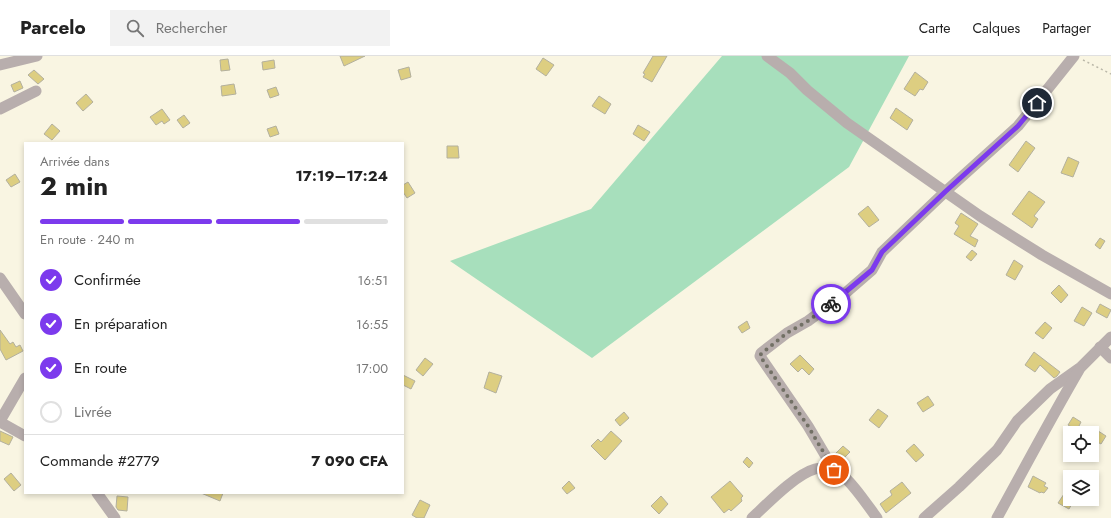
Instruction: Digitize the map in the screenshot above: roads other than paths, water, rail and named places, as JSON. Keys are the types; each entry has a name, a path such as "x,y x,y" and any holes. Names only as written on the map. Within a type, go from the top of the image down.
{"street":[{"path":"0,65 37,56"},
{"path":"767,56 790,73 807,90 847,123 980,216 1042,255 1111,294"},
{"path":"834,470 808,426 762,359 761,354 787,333 808,321 842,296 867,274 874,267 882,252 946,191 1018,126 1078,58"},
{"path":"0,109 36,91"},
{"path":"0,278 24,313"},
{"path":"924,518 997,450 1017,422 1050,389 1081,366 1111,337"},
{"path":"1100,347 1111,358"},
{"path":"997,518 1056,408 1081,366"},
{"path":"24,380 0,422 24,435"},
{"path":"752,518 795,480 816,469 834,470 840,473 877,518"},
{"path":"98,494 115,518"}]}
